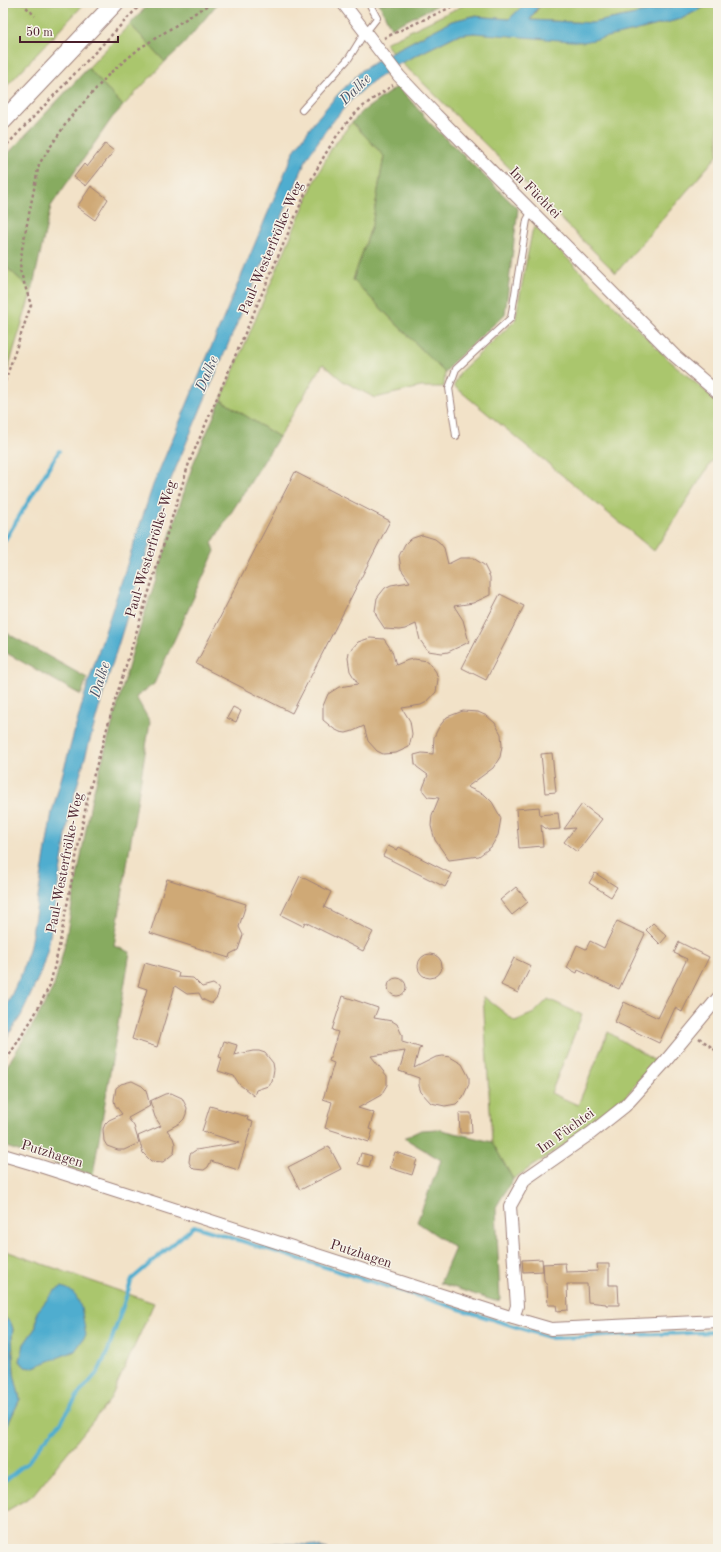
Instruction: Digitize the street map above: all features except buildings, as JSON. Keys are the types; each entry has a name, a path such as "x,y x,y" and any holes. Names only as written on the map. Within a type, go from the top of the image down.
{"main road":[{"path":"3,121 115,3"}],"street":[{"name":"Im Füchtei","path":"343,3 400,77 675,356 718,393"},
{"name":"Im Füchtei","path":"513,1318 517,1306 510,1206 524,1179 591,1133 625,1106 664,1063 689,1031 718,998"},
{"name":"Putzhagen","path":"3,1155 551,1329 718,1321"}],"lane":[{"path":"302,110 349,58 362,37 377,18 369,3"},
{"path":"456,436 449,388 456,369 511,318 527,220 532,211"}],"path":[{"path":"22,3 35,16"},
{"path":"3,149 142,3"},
{"path":"3,388 31,305 20,270 22,249 40,164 69,119 110,73 140,48 212,3"},
{"path":"374,45 460,3"},
{"name":"Paul-Westerfrölke-Weg","path":"3,1065 34,1016 50,984 59,947 88,795 114,704 189,463 311,180 328,149 349,120 361,108 400,77"},
{"path":"689,1031 718,1052"}],"green space":[{"path":"3,3 85,3 3,90"},
{"path":"150,3 218,3 183,45 165,62 130,24"},
{"path":"379,3 442,3 391,28"},
{"path":"468,3 526,3 509,19 473,16 452,21 392,52 385,43"},
{"path":"542,3 680,3 674,6 592,23 530,20"},
{"path":"712,3 718,3 718,155 616,273 401,63 457,35 474,33 630,32 681,19"},
{"path":"130,24 165,62 123,106 88,68"},
{"path":"88,68 123,106 112,118 51,206 32,290 3,264 3,159"},
{"path":"398,86 429,122 518,209 505,314 452,363 445,373 353,280 372,225 384,156 352,122 363,111"},
{"path":"352,122 384,156 372,225 353,280 445,373 444,387 421,387 375,398 343,381 323,364 279,437 221,400 314,182 331,149"},
{"path":"535,226 669,360 718,402 718,452 654,551 454,386 460,372 515,321 532,232"},
{"path":"3,264 32,290 4,382 3,381"},
{"path":"221,400 279,437 212,543 215,551 154,684 136,697 150,722 114,946 130,952 93,1175 3,1146 3,1072 37,1018 54,986 64,948 92,797 133,650 193,464"},
{"path":"3,631 87,678 81,695 3,651"},
{"path":"483,996 515,1021 534,1013 548,999 582,1015 551,1093 578,1105 608,1032 655,1061 620,1103 588,1129 513,1179 492,1142"},
{"path":"438,1129 492,1142 513,1179 496,1207 500,1300 495,1301 440,1283 455,1248 417,1222 441,1160 404,1138 421,1130"},
{"path":"3,1250 154,1303 110,1400 32,1496 3,1513 3,1430 8,1424 20,1399 14,1374 13,1329 11,1323 3,1316","holes":["38,1312 75,1351 25,1367 20,1361 24,1344 36,1327"]}],"water":[{"name":"Dalke","path":"526,3 542,3 537,8 530,20 592,23 674,6 680,3 712,3 681,19 584,42 474,33 457,35 401,63 373,81 349,102 326,130 307,158 166,491 103,694 70,811 48,948 40,974 21,1016 3,1043 3,1013 22,972 30,946 52,812 86,690 153,485 294,151 315,121 339,93 362,70 392,52 452,21 473,16 509,19"},
{"path":"62,1287 74,1294 78,1300 86,1335 75,1351 31,1368 25,1367 20,1361 24,1344 36,1327 37,1312 54,1291"},
{"path":"3,1316 11,1323 13,1329 14,1374 20,1399 8,1424 3,1430"},
{"path":"276,1543 312,1545 328,1549 236,1549"}],"waterway":[{"path":"3,543 59,451"},
{"path":"3,1482 27,1463 62,1421 78,1395 98,1372 108,1351 132,1279 194,1226 552,1338 718,1332"}]}
